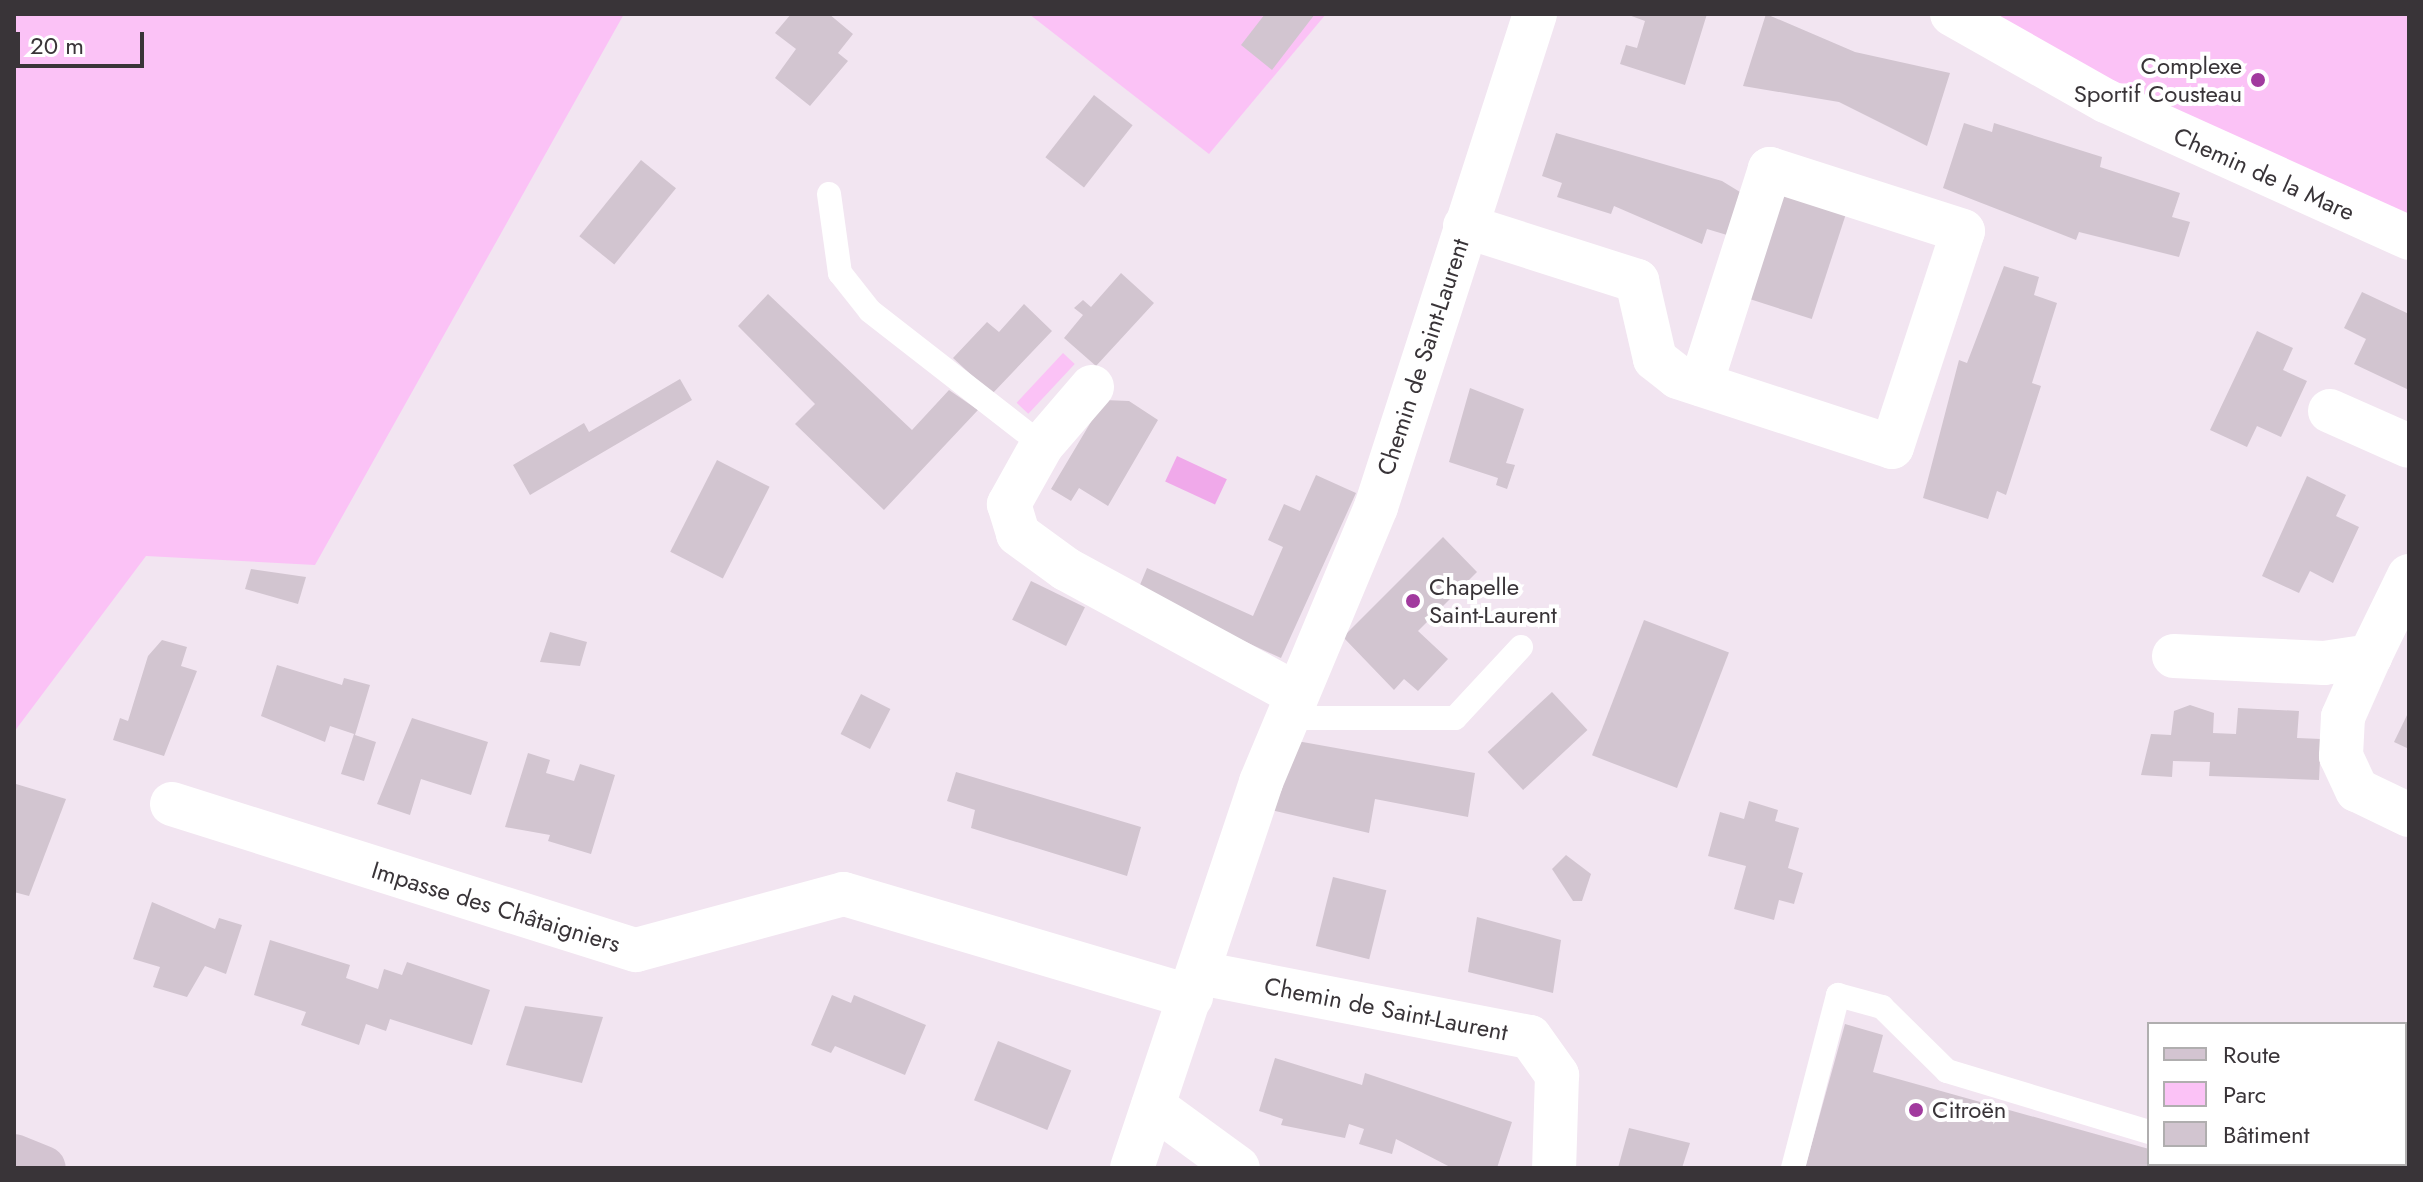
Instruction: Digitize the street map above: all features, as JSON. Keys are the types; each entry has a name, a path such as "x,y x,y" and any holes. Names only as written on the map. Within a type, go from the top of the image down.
{"main road":[{"path":"14,1156 44,1168"}],"street":[{"name":"Chemin de Saint-Laurent","path":"1132,1168 1292,706 1376,507 1535,14"},
{"name":"Chemin de la Mare","path":"1952,14 2106,101 2409,238"},
{"path":"1465,226 1637,281 1655,359 1701,384 1892,447 1963,231 1770,169 1701,384"},
{"path":"1092,387 1042,445 1009,504 1018,534 1066,569 1292,706"},
{"path":"2330,411 2409,446"},
{"path":"2409,576 2343,717 2341,756 2357,790 2409,815"},
{"path":"2174,656 2324,663 2370,656"},
{"name":"Impasse des Châtaigniers","path":"172,804 636,950 844,894 1195,985"},
{"name":"Chemin de Saint-Laurent","path":"1195,985 1530,1037 1557,1075 1554,1168"},
{"path":"1153,1106 1238,1168"}],"lane":[{"path":"829,194 840,273 870,311 1042,445"},
{"path":"1292,706 1455,718 1521,647"},
{"path":"1793,1168 1838,995 1882,1007 1947,1071 2147,1131"}],"green space":[{"path":"14,14 624,14 315,565 146,556 14,732"},
{"path":"1029,14 1326,14 1209,154"},
{"name":"Complexe Sportif Cousteau","path":"1983,14 2409,14 2409,214 2231,147"},
{"path":"1063,353 1075,364 1028,414 1017,403"}],"shaded area":[{"path":"1177,456 1227,479 1215,505 1165,481"}],"building":[{"path":"791,14 829,14 853,34 838,53 848,61 810,106 775,78 796,49 775,33"},
{"path":"1265,14 1315,14 1272,70 1241,45"},
{"path":"1626,14 1707,14 1685,85 1620,64 1626,45 1637,48 1645,21"},
{"path":"1766,14 1855,52 1950,73 1927,146 1839,102 1743,86"},
{"path":"1094,95 1133,125 1084,187 1045,157"},
{"path":"1964,123 1992,132 1994,123 2102,157 2100,167 2180,193 2172,217 2190,222 2179,257 2079,232 2076,240 1943,188"},
{"path":"1556,133 1722,181 1740,192 1727,235 1707,229 1702,244 1614,206 1611,214 1557,197 1562,183 1542,176"},
{"path":"641,160 676,188 614,264 579,236"},
{"path":"1781,184 1849,206 1812,319 1744,297"},
{"path":"2004,266 2039,277 2034,295 2057,303 2032,383 2041,386 2006,495 1997,491 1988,519 1923,498 1959,360 1967,363"},
{"path":"1121,273 1154,303 1096,366 1064,338 1083,315 1074,308 1083,300 1091,307"},
{"path":"2362,292 2409,314 2409,390 2354,364 2366,339 2344,328"},
{"path":"768,294 912,430 949,390 978,410 884,510 795,424 815,404 738,326"},
{"path":"1024,304 1052,331 992,394 953,358 987,322 999,332"},
{"path":"2257,331 2293,348 2283,370 2307,381 2281,437 2257,426 2247,447 2210,430"},
{"path":"680,379 692,400 530,495 513,465 584,423 589,432"},
{"path":"1470,388 1524,409 1506,463 1515,465 1507,489 1496,485 1498,478 1449,462"},
{"path":"1104,400 1129,401 1158,420 1108,506 1079,488 1071,501 1051,489"},
{"path":"717,460 770,487 723,579 670,552"},
{"path":"1316,475 1356,493 1281,658 1137,592 1147,568 1253,616 1283,547 1268,540 1284,504 1300,511"},
{"path":"2307,476 2346,495 2336,516 2359,527 2333,583 2310,571 2299,593 2262,576"},
{"name":"Chapelle Saint-Laurent","path":"1443,537 1477,572 1418,631 1448,659 1418,691 1404,679 1394,690 1343,637"},
{"path":"251,569 306,577 298,604 245,589"},
{"path":"1031,581 1085,607 1066,646 1012,620"},
{"path":"1644,620 1729,653 1677,788 1592,755"},
{"path":"550,632 587,642 580,666 540,662"},
{"path":"162,640 187,647 181,666 197,671 164,756 113,740 120,718 128,721 148,656"},
{"path":"277,665 342,685 344,678 370,685 355,735 376,742 364,781 341,774 354,734 330,726 325,742 261,716"},
{"path":"1552,692 1587,730 1523,790 1488,752"},
{"path":"861,694 890,709 870,749 841,734"},
{"path":"2190,705 2214,713 2213,733 2236,734 2238,708 2299,711 2297,738 2321,739 2319,780 2209,776 2210,762 2173,761 2172,777 2141,775 2151,734 2171,735 2174,711"},
{"path":"2409,711 2409,749 2394,742"},
{"path":"412,718 488,742 471,795 421,779 410,815 377,804"},
{"path":"1297,741 1475,773 1468,817 1375,799 1369,833 1271,810"},
{"path":"528,753 550,760 546,773 574,781 580,764 615,775 591,854 548,841 550,835 505,827"},
{"path":"956,772 1141,827 1127,876 971,828 975,810 947,801"},
{"path":"16,784 66,799 29,896 14,892"},
{"path":"1749,801 1778,810 1775,821 1799,828 1788,868 1803,873 1794,904 1779,900 1774,920 1734,909 1746,866 1708,856 1720,812 1744,819"},
{"path":"1566,855 1591,874 1582,901 1573,901 1552,869"},
{"path":"1333,877 1386,890 1369,959 1316,946"},
{"path":"152,902 215,929 219,918 242,925 226,974 205,966 187,997 153,987 160,967 133,959"},
{"path":"1477,917 1561,940 1553,993 1468,972"},
{"path":"270,940 350,965 346,978 378,989 384,969 402,975 407,962 490,990 472,1045 390,1019 386,1031 366,1024 359,1045 301,1025 306,1012 254,995"},
{"path":"832,995 851,1003 854,995 926,1025 905,1075 835,1046 831,1053 811,1045"},
{"path":"525,1006 603,1017 582,1083 506,1065"},
{"name":"Citroën","path":"1845,1024 1883,1035 1873,1072 2147,1148 2147,1166 2213,1168 1805,1168"},
{"path":"998,1041 1071,1071 1047,1130 974,1100"},
{"path":"1275,1058 1362,1085 1365,1073 1512,1122 1497,1168 1452,1168 1396,1139 1392,1154 1359,1144 1364,1129 1349,1124 1345,1138 1281,1125 1283,1119 1259,1111"},
{"path":"1629,1128 1690,1143 1682,1168 1618,1168"}],"place":[{"name":"Complexe Sportif Cousteau","path":"2258,80"},
{"name":"Chapelle Saint-Laurent","path":"1413,601"},
{"name":"Citroën","path":"1916,1110"}]}
